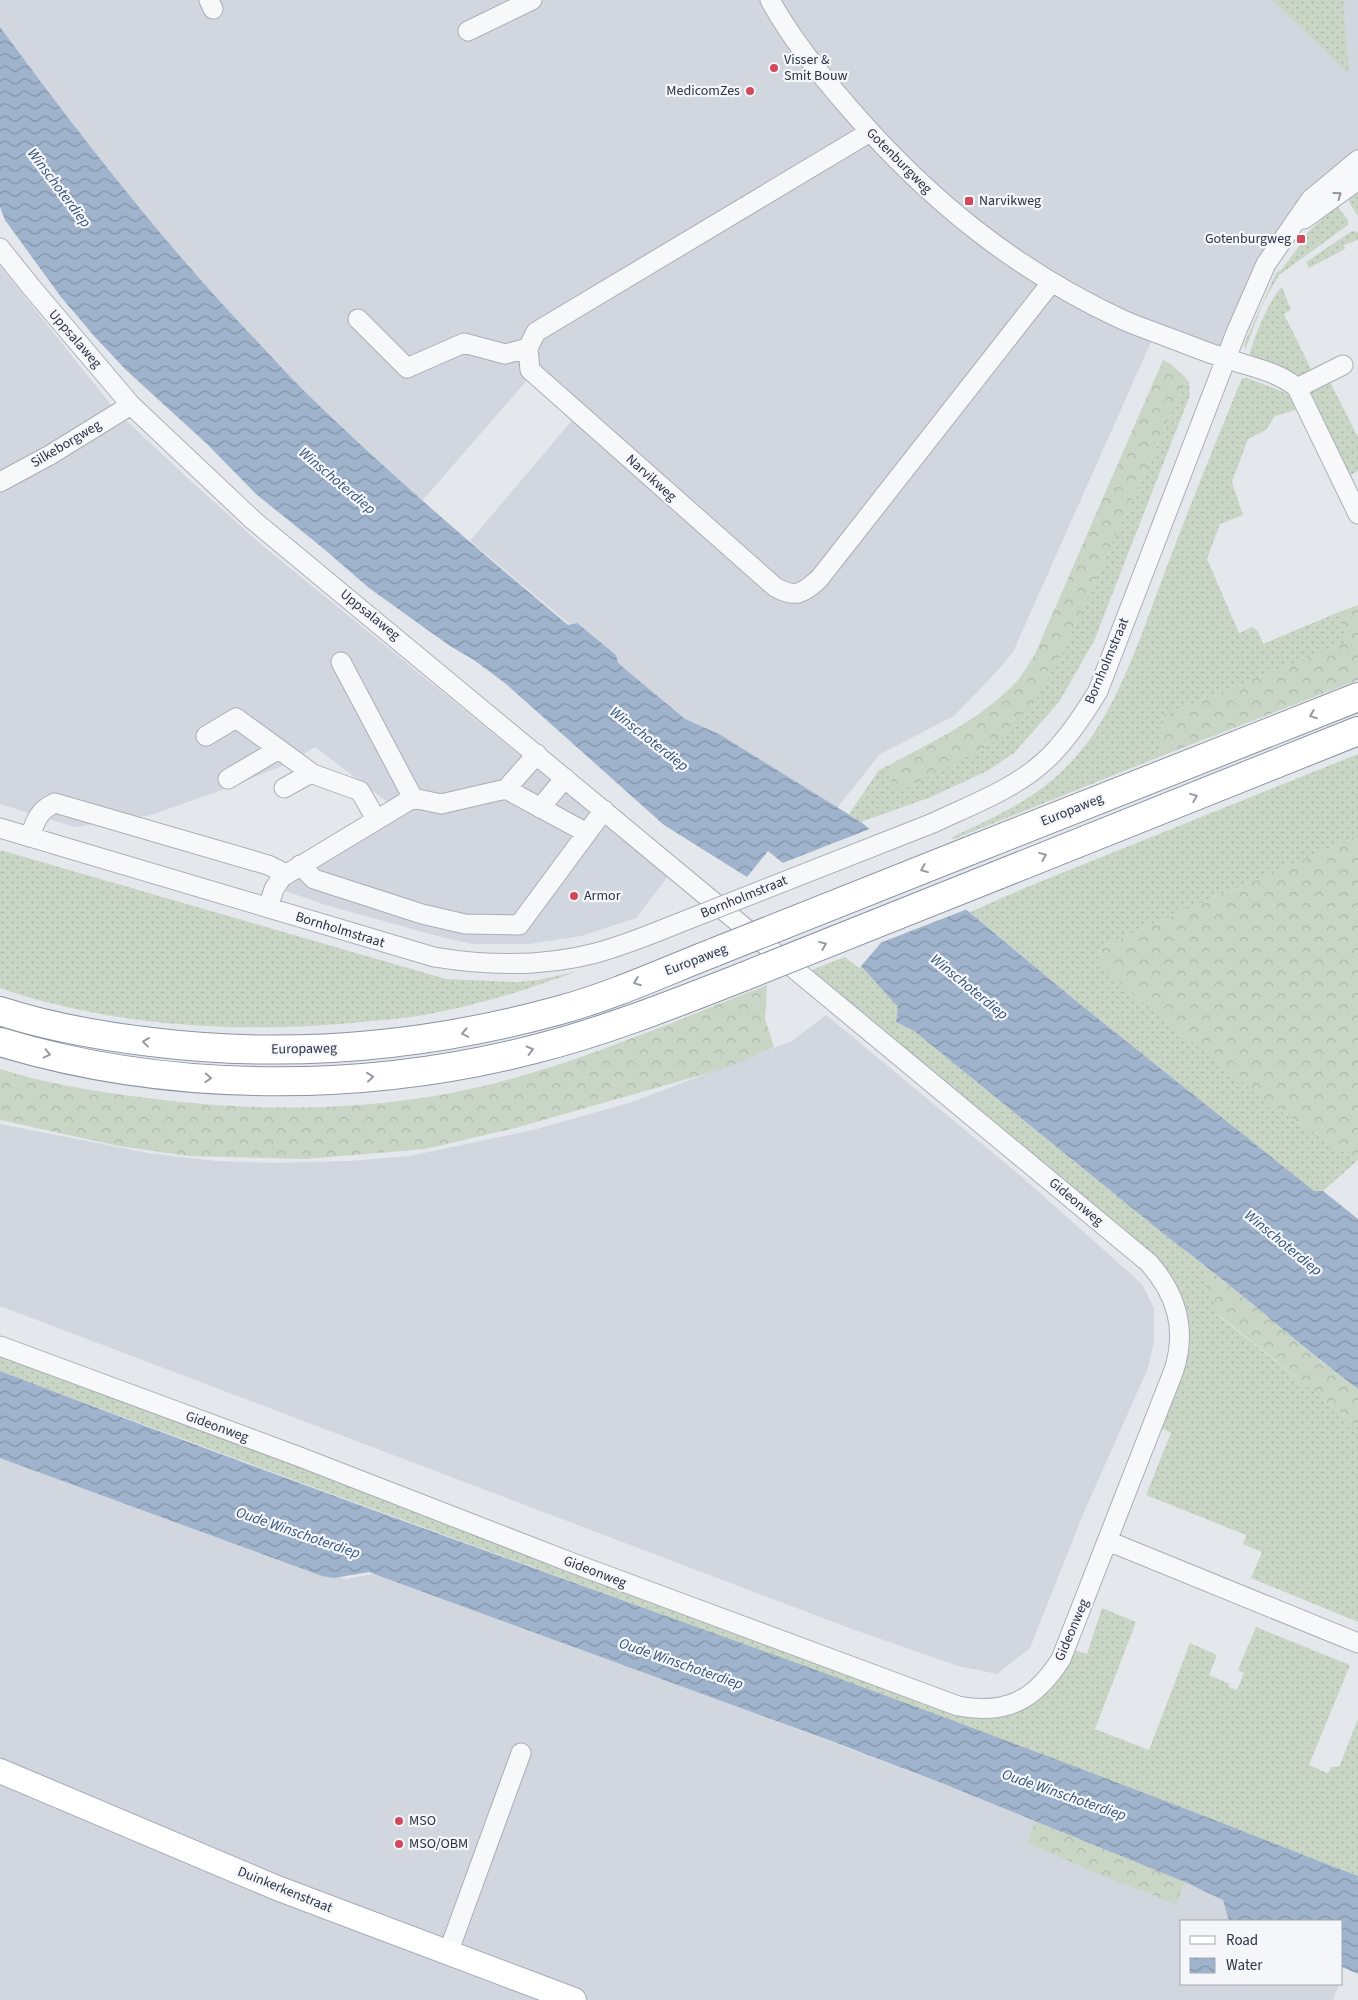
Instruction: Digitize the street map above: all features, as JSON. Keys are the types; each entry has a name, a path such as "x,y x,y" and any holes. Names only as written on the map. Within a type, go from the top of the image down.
{"highway":[{"name":"Europaweg","path":"0,1011 18,1017 107,1037 232,1050 360,1047 466,1033 561,1010 715,952 1358,697"},
{"path":"0,1042 76,1061 124,1069 242,1080 314,1081 366,1077 475,1062 532,1050 671,1004 745,976 1358,731"}],"main road":[{"name":"Duinkerkenstraat","path":"0,1771 277,1888 574,2000"}],"street":[{"path":"468,31 532,0"},
{"name":"Gotenburgweg","path":"770,0 782,21 822,78 870,132 923,187 1003,252 1051,283 1122,320 1226,359"},
{"path":"358,319 407,368 464,343 505,354 528,348 536,332 870,132"},
{"name":"Bornholmstraat","path":"0,828 434,957 490,964 545,962 587,955 621,945 933,823 998,793 1028,775 1049,757 1069,735 1098,690 1226,359 1266,264 1311,199 1358,160"},
{"name":"Bornholmstraat","path":"1289,230 1358,180"},
{"name":"Uppsalaweg","path":"0,248 131,405 253,520 772,950"},
{"name":"Narvikweg","path":"528,348 530,370 544,383 775,587 785,593 803,593 820,579 1051,283"},
{"path":"1226,359 1287,379 1297,388 1358,514"},
{"path":"1297,388 1343,365"},
{"name":"Silkeborgweg","path":"0,482 50,455 131,405"},
{"path":"341,662 413,798"},
{"path":"206,736 236,718 312,773 360,791 376,819"},
{"path":"228,778 279,749"},
{"path":"268,908 278,882 293,870 376,819 413,798 441,804 506,789 537,754"},
{"path":"284,788 312,773"},
{"path":"540,808 565,778"},
{"path":"506,789 587,833"},
{"path":"30,837 39,815 46,807 55,803 268,865 293,870 314,879 422,914 465,924 519,925 604,810"},
{"name":"Gideonweg","path":"0,1346 300,1457 664,1598 958,1706 987,1709 1012,1703 1028,1696 1049,1678 1061,1659 1108,1541 1179,1353 1179,1325 1176,1310 1166,1285 1149,1263 772,950"},
{"path":"1108,1541 1358,1643"},
{"path":"448,1953 521,1753"}],"shaded area":[{"path":"0,0 1358,0 1358,173 1271,244 1226,361 1155,333 1013,652 954,716 880,754 822,827 685,720 470,541 579,412 534,372 422,501 336,426 180,264 0,32"},
{"path":"0,266 116,411 192,482 263,546 668,876 636,918 581,936 529,944 472,944 326,905 265,884 292,862 390,804 315,747 285,765 151,815 75,827 0,804"},
{"path":"826,1015 1022,1177 1142,1284 1154,1308 1154,1341 1148,1368 1084,1512 1030,1648 997,1674 958,1666 852,1629 0,1306 0,1124 148,1153 216,1161 275,1163 349,1161 410,1156 537,1129 632,1102 792,1041"},
{"path":"0,1454 348,1580 350,1578 381,1573 1036,1819 1284,1920 1180,1920 1180,1985 1339,1985 1333,2000 0,2000"}],"green space":[{"path":"1272,0 1343,0 1349,74"},
{"path":"1358,190 1358,216 1350,204 1348,196"},
{"path":"1336,207 1348,220 1348,225 1279,275 1263,303 1245,350 1244,344 1276,273 1282,269 1303,241 1300,239"},
{"path":"1352,231 1358,232 1358,240 1344,245 1345,249 1309,268 1306,262"},
{"path":"1282,287 1291,310 1284,314 1311,369 1301,375 1296,375 1251,359 1250,356 1262,320 1272,300"},
{"path":"1163,360 1171,364 1187,379 1061,655 1036,699 997,740 960,762 909,786 897,788 891,783 891,764 958,727 990,706 1018,680 1035,654"},
{"path":"1242,378 1247,378 1286,393 1289,395 1296,410 1275,416 1266,430 1248,439 1232,482 1243,515 1220,524 1207,559 1239,633 1252,627 1258,631 1263,644 1339,612 1348,642 1164,715 1159,757 954,839 951,838 1004,812 1035,793 1065,768 1093,734 1118,690 1129,665 1184,521"},
{"path":"1187,379 1190,395 1094,641 1059,702 1014,753 987,771 931,797 861,822 849,814 879,770 891,764 891,783 1061,655"},
{"path":"1329,380 1358,437 1358,471 1349,476 1309,392"},
{"path":"1358,605 1358,680 1159,757 1164,715 1347,642 1339,612"},
{"path":"1358,754 1358,836 1103,946 1099,952 1137,998 1281,1111 1357,1161 1323,1191 1314,1192 1081,1005 970,912 1027,887"},
{"path":"1358,836 1357,1161 1253,1091 1137,998 1101,965 1099,957 1103,946"},
{"path":"0,850 446,979 516,982 538,980 575,972 488,1001 452,1009 389,1020 317,1026 226,1027 179,1024 87,1011 43,1001 0,988"},
{"path":"845,957 859,968 861,966 898,1007 896,1022 914,1031 1208,1268 1204,1276 1220,1317 1358,1427 1358,1622 1251,1578 1262,1552 1243,1544 1246,1535 1146,1495 1171,1433 1160,1427 1183,1369 1172,1279 1148,1250 809,971"},
{"path":"767,985 765,1019 774,1047 726,1068 515,1128 425,1149 305,1159 188,1156 119,1146 0,1120 0,1069 46,1081 93,1090 173,1101 223,1105 322,1107 372,1104 421,1098 470,1089 518,1077 581,1057"},
{"path":"1208,1268 1322,1362 1358,1389 1358,1427 1220,1316 1205,1285 1204,1276"},
{"path":"0,1356 958,1712 1003,1714 1021,1710 1032,1705 1056,1681 1074,1650 1087,1654 1102,1608 1136,1622 1095,1729 1149,1750 1190,1643 1217,1655 1209,1675 1230,1684 1228,1687 1237,1690 1244,1673 1238,1670 1256,1627 1350,1665 1309,1765 1328,1773 1331,1767 1339,1767 1358,1719 1358,1876 860,1687 26,1381 0,1371"},
{"path":"1035,1821 1185,1882 1176,1904 1091,1871 1027,1842"}],"water":[{"name":"Winschoterdiep","path":"0,27 121,185 218,299 304,391 434,511 568,625 577,623 616,655 618,663 685,719 719,734 861,822 1081,1005 1314,1191 1323,1191 1358,1219 1358,1389 914,1031 896,1022 898,1007 861,966 881,943 880,941 768,851 747,877 664,825 506,684 369,588 256,494 207,444 126,370 61,297 5,220 0,207"},
{"name":"Oude Winschoterdiep","path":"0,1371 309,1487 960,1723 1358,1876 1358,1974 1343,1967 1343,1920 1229,1920 1223,1900 1185,1882 944,1784 831,1741 369,1572 334,1578 322,1576 0,1458"}],"pier":[{"path":"872,828 970,908 880,943 859,968 859,965 878,942 780,864"}],"place":[{"name":"Visser & Smit Bouw","path":"774,68"},
{"name":"MedicomZes","path":"750,91"},
{"name":"Narvikweg","path":"969,201"},
{"name":"Gotenburgweg","path":"1301,239"},
{"name":"Armor","path":"574,896"},
{"name":"MSO","path":"399,1821"},
{"name":"MSO/OBM","path":"399,1844"}]}
